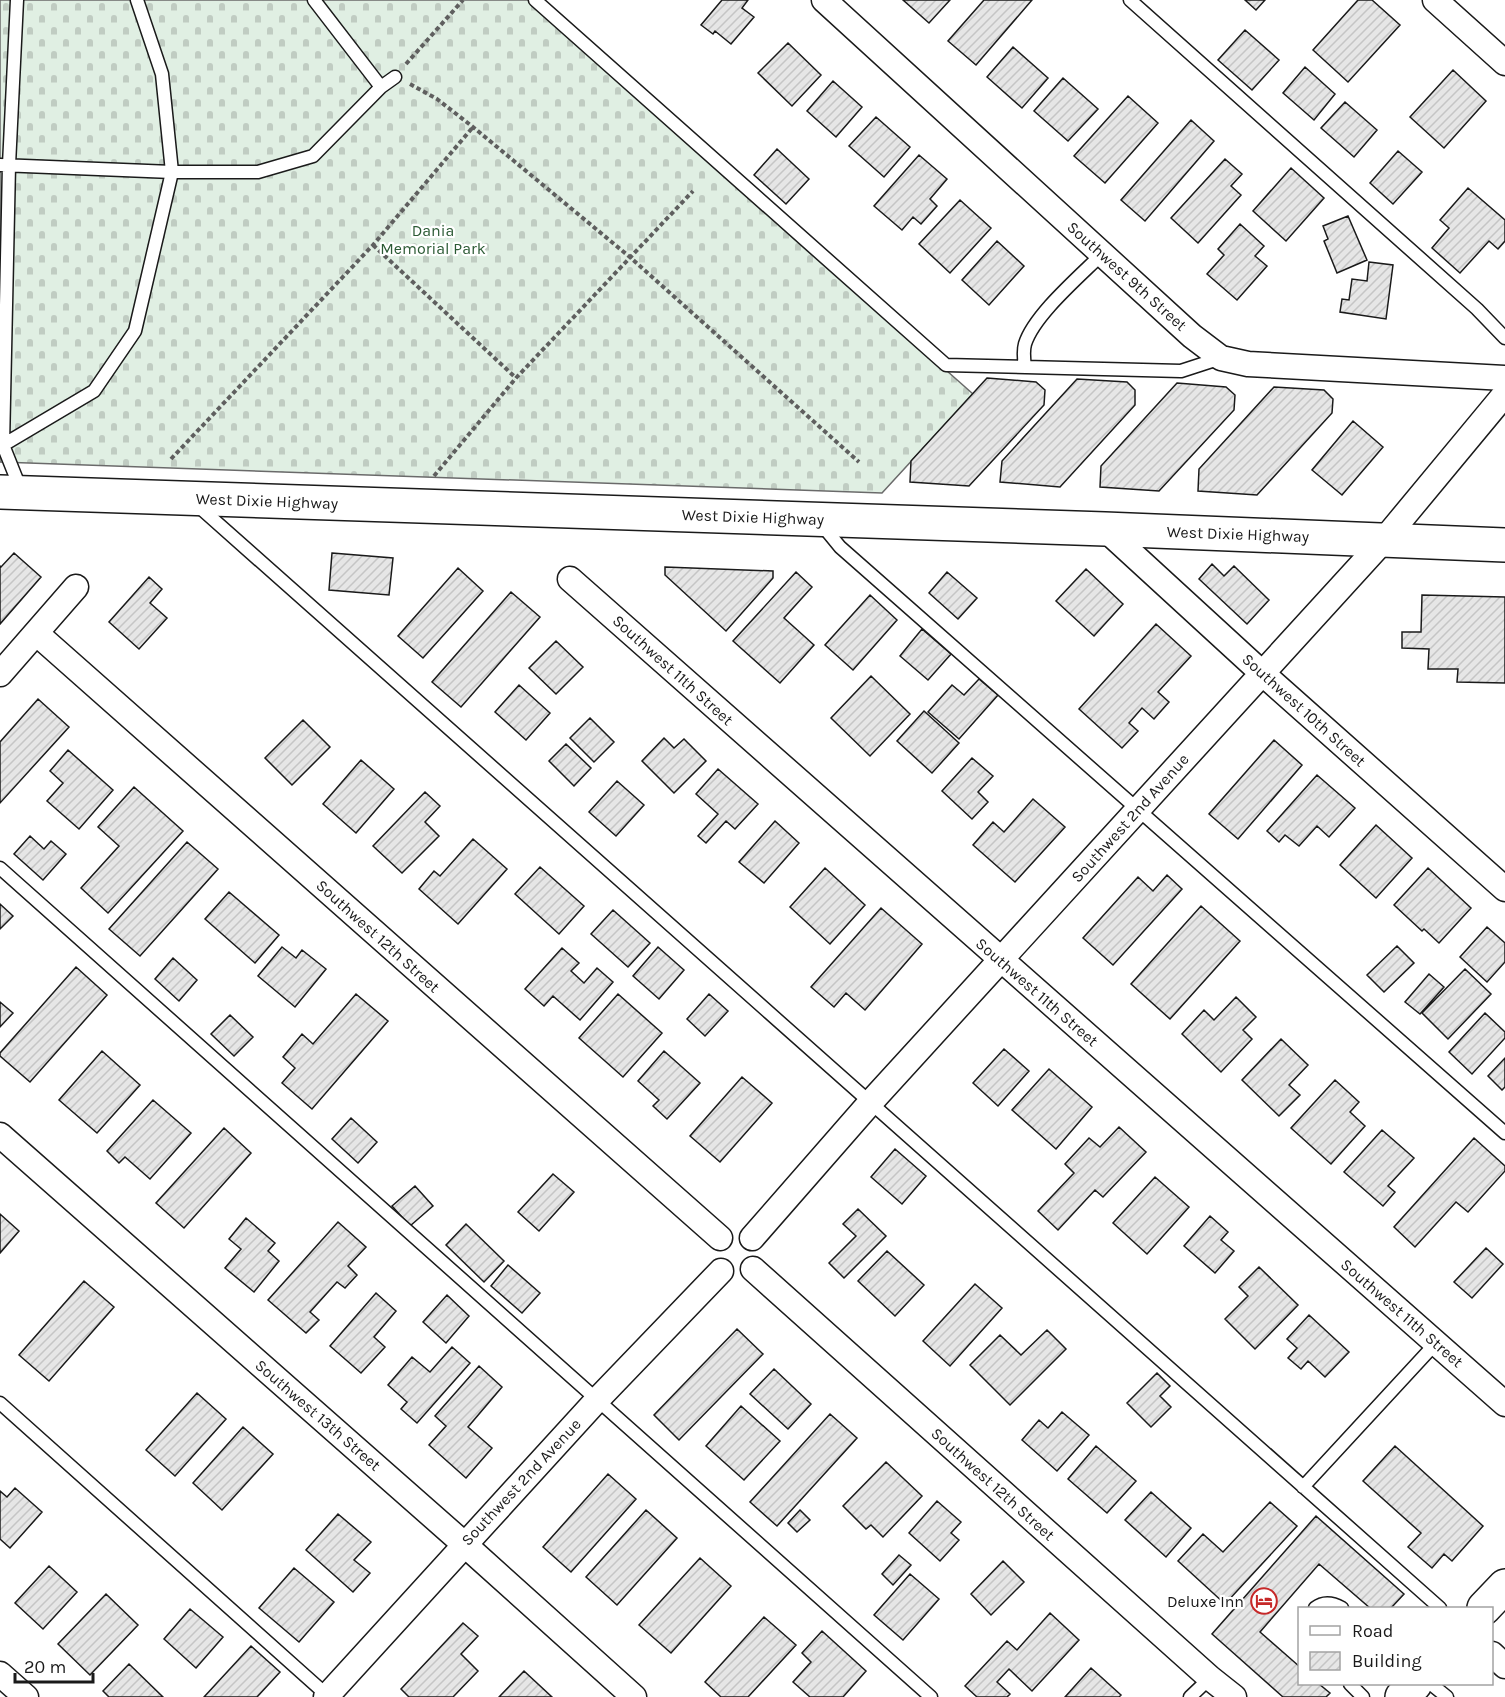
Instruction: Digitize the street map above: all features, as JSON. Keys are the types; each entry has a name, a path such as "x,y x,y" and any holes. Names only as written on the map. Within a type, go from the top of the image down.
{"main road":[{"name":"West Dixie Highway","path":"11,492 1105,529 1505,545"},
{"path":"1485,1607 1505,1586"},
{"path":"1402,1697 1413,1685"}],"street":[{"name":"Southwest 9th Street","path":"824,0 1192,336 1221,358 1248,364 1505,378"},
{"path":"1434,0 1505,63"},
{"name":"Southwest 2nd Avenue","path":"752,1238 870,1103 1384,540 1505,394"},
{"name":"Southwest 10th Street","path":"1105,529 1262,673 1505,889"},
{"name":"Southwest 11th Street","path":"570,579 1505,1404"},
{"path":"0,674 76,587"},
{"name":"Southwest 12th Street","path":"36,633 720,1239"},
{"name":"Southwest 13th Street","path":"0,1135 634,1697"},
{"path":"738,1231 752,1238 759,1251 758,1258 753,1269 746,1275 731,1276 715,1263 714,1247 730,1232 738,1231"},
{"name":"Southwest 12th Street","path":"753,1269 1234,1697"},
{"name":"Southwest 2nd Avenue","path":"328,1696 597,1400 722,1271"},
{"path":"1493,1656 1505,1666"},
{"path":"0,1674 26,1697"}],"lane":[{"path":"11,492 1,445 4,165 17,0"},
{"path":"1,445 94,391 135,332 172,172 162,74 138,0"},
{"path":"314,0 381,87"},
{"path":"535,0 946,365 1180,371 1221,358"},
{"path":"1130,0 1477,309 1505,338"},
{"path":"4,165 172,172 258,172 313,156 381,87 395,77"},
{"path":"1024,367 1024,346 1032,327 1102,254"},
{"path":"190,498 1439,1607"},
{"path":"817,519 840,547 1505,1133"},
{"path":"0,868 931,1697"},
{"path":"1303,1487 1436,1343"},
{"path":"0,1403 328,1696"},
{"path":"1318,1607 1324,1603 1340,1607"},
{"path":"1190,1697 1210,1678"},
{"path":"1352,1685 1363,1697"},
{"path":"1433,1685 1447,1697"}],"path":[{"path":"463,0 395,77 437,99 631,258 859,462"},
{"path":"171,459 373,245 473,128"},
{"path":"434,476 516,378 693,191"},
{"path":"373,245 516,378"}],"green space":[{"name":"Dania Memorial Park","path":"0,0 528,0 973,394 882,493 0,462"}],"building":[{"path":"722,0 748,0 742,8 754,17 731,44 715,31 713,34 701,25"},
{"path":"903,0 950,0 929,23"},
{"path":"984,0 1032,0 976,65 948,41"},
{"path":"1245,0 1265,0 1256,10"},
{"path":"1358,0 1372,0 1400,25 1348,82 1313,50"},
{"path":"1245,30 1279,60 1252,90 1218,60"},
{"path":"788,43 821,75 792,106 758,73"},
{"path":"1013,47 1048,78 1022,108 987,77"},
{"path":"1305,67 1335,94 1314,120 1283,93"},
{"path":"1453,70 1486,101 1444,148 1410,117"},
{"path":"1063,78 1098,109 1068,141 1034,111"},
{"path":"833,81 862,107 836,137 807,111"},
{"path":"1128,96 1158,123 1105,183 1074,156"},
{"path":"1345,102 1377,130 1354,157 1321,128"},
{"path":"876,117 910,147 884,177 849,146"},
{"path":"1191,120 1214,141 1145,221 1121,200"},
{"path":"777,149 809,179 786,204 754,175"},
{"path":"1398,151 1422,172 1393,204 1370,183"},
{"path":"919,155 947,179 930,199 937,206 921,224 913,217 902,230 874,206"},
{"path":"1225,159 1242,174 1231,186 1241,195 1198,243 1171,218"},
{"path":"1291,168 1324,198 1286,241 1253,211"},
{"path":"1468,188 1505,220 1505,241 1498,249 1489,241 1460,273 1432,248 1449,228 1440,220"},
{"path":"960,200 991,228 950,273 919,244"},
{"path":"1348,216 1367,260 1337,273 1324,241 1328,239 1323,226"},
{"path":"1240,224 1264,246 1255,256 1267,266 1237,300 1207,274 1224,255 1218,249"},
{"path":"997,241 1024,266 989,305 962,280"},
{"path":"1369,262 1393,265 1386,319 1340,312 1342,299 1349,300 1352,279 1367,281"},
{"path":"987,378 1036,382 1045,390 1044,405 969,486 910,482 911,461"},
{"path":"1077,379 1127,382 1135,390 1135,405 1060,487 1000,482 1002,461"},
{"path":"1177,383 1226,387 1235,395 1234,410 1159,491 1100,487 1101,466"},
{"path":"1274,387 1324,390 1333,399 1332,413 1257,495 1198,491 1199,469"},
{"path":"1353,421 1383,447 1342,495 1312,470"},
{"path":"14,553 41,577 0,624 0,566"},
{"path":"332,553 393,558 389,595 329,590"},
{"path":"1212,564 1224,576 1234,566 1269,600 1247,624 1199,579"},
{"path":"665,567 773,571 773,578 726,631 665,575"},
{"path":"458,568 483,591 423,658 398,636"},
{"path":"1086,569 1123,604 1094,636 1056,601"},
{"path":"796,572 812,587 784,618 814,645 780,683 733,641"},
{"path":"947,572 977,598 958,619 929,593"},
{"path":"149,577 162,589 150,603 167,618 139,649 109,622"},
{"path":"511,592 540,617 461,707 432,682"},
{"path":"870,595 897,620 853,670 825,645"},
{"path":"1422,595 1505,597 1505,683 1457,682 1458,669 1428,669 1429,649 1402,648 1402,632 1421,632"},
{"path":"1156,624 1191,656 1158,692 1169,702 1154,719 1142,708 1129,723 1138,731 1122,748 1079,709"},
{"path":"922,629 951,654 928,680 900,656"},
{"path":"556,641 583,667 556,694 529,668"},
{"path":"871,676 910,714 870,756 831,718"},
{"path":"979,679 998,695 959,739 928,712 952,685 964,695"},
{"path":"519,685 550,713 526,740 495,712"},
{"path":"38,699 69,727 0,803 0,742"},
{"path":"924,711 959,743 932,773 897,741"},
{"path":"590,718 614,742 594,762 570,738"},
{"path":"303,720 330,747 292,785 265,758"},
{"path":"664,738 674,748 684,739 706,761 674,793 642,761"},
{"path":"1274,740 1302,765 1238,839 1209,814"},
{"path":"566,744 591,768 574,786 549,761"},
{"path":"68,750 113,790 79,829 47,801 63,783 50,771"},
{"path":"972,758 993,776 978,792 988,802 972,819 942,791"},
{"path":"361,760 394,789 356,833 323,804"},
{"path":"718,769 758,804 735,829 726,821 706,843 698,836 718,814 696,794"},
{"path":"1317,775 1355,808 1329,837 1317,826 1299,846 1285,835 1279,842 1267,831"},
{"path":"617,781 644,805 616,836 589,812"},
{"path":"134,787 183,831 108,913 81,888 119,846 98,827"},
{"path":"425,792 440,806 425,822 439,836 402,873 373,846"},
{"path":"1033,799 1065,827 1015,882 973,845 993,822 1004,832"},
{"path":"775,821 799,843 764,883 739,862"},
{"path":"1376,825 1412,858 1376,898 1340,865"},
{"path":"30,836 44,849 51,841 66,854 43,880 14,854"},
{"path":"473,839 507,869 458,924 419,889 434,871 440,876"},
{"path":"187,842 218,869 140,956 109,929"},
{"path":"540,867 584,906 559,934 515,894"},
{"path":"825,868 865,905 830,944 790,907"},
{"path":"1428,868 1471,908 1439,943 1394,905"},
{"path":"1167,875 1182,889 1113,965 1083,938 1138,877 1153,891"},
{"path":"229,892 279,935 255,963 205,919"},
{"path":"0,904 13,916 0,929"},
{"path":"1201,906 1240,941 1170,1019 1131,984"},
{"path":"881,908 922,944 865,1010 846,993 834,1007 811,987"},
{"path":"613,910 650,943 628,967 591,934"},
{"path":"1487,927 1505,943 1505,962 1487,982 1460,957"},
{"path":"1397,946 1414,963 1384,992 1367,975"},
{"path":"282,947 296,958 302,950 326,969 295,1007 258,976"},
{"path":"658,947 684,970 659,999 633,976"},
{"path":"562,948 579,963 571,971 584,983 597,968 613,982 580,1020 553,996 544,1006 525,989"},
{"path":"173,958 197,980 179,1001 155,979"},
{"path":"76,967 107,995 30,1082 0,1056 0,1053"},
{"path":"1465,969 1491,994 1448,1039 1422,1013"},
{"path":"1429,974 1444,987 1420,1014 1405,1002"},
{"path":"356,994 388,1021 312,1109 282,1083 295,1068 283,1057 302,1034 313,1044"},
{"path":"618,994 662,1033 623,1077 579,1038"},
{"path":"709,994 728,1011 705,1036 687,1019"},
{"path":"1236,997 1256,1017 1243,1030 1252,1039 1221,1072 1182,1034 1204,1010 1214,1020"},
{"path":"0,1002 13,1013 0,1027"},
{"path":"1485,1013 1505,1032 1505,1038 1472,1074 1449,1052"},
{"path":"230,1015 253,1037 234,1056 211,1034"},
{"path":"1281,1039 1308,1065 1289,1085 1300,1095 1279,1116 1242,1080"},
{"path":"1004,1049 1029,1071 998,1106 973,1083"},
{"path":"102,1051 140,1085 97,1133 59,1100"},
{"path":"664,1051 700,1083 667,1119 653,1106 659,1100 638,1081"},
{"path":"1505,1058 1505,1087 1502,1090 1488,1076"},
{"path":"1049,1069 1092,1107 1056,1149 1012,1110"},
{"path":"742,1077 772,1103 720,1162 690,1136"},
{"path":"1335,1080 1359,1102 1350,1112 1365,1126 1331,1164 1291,1128"},
{"path":"153,1100 191,1133 150,1179 125,1157 119,1163 107,1151"},
{"path":"351,1118 377,1142 358,1163 332,1139"},
{"path":"1119,1127 1146,1152 1103,1197 1095,1190 1058,1230 1038,1211 1074,1173 1065,1164 1089,1138 1100,1147"},
{"path":"224,1128 251,1153 184,1228 156,1203"},
{"path":"1382,1130 1414,1158 1388,1186 1395,1192 1383,1206 1344,1172"},
{"path":"1474,1138 1505,1166 1505,1171 1468,1212 1456,1202 1415,1247 1394,1227"},
{"path":"895,1149 926,1176 902,1204 871,1177"},
{"path":"553,1174 574,1192 539,1231 518,1212"},
{"path":"1155,1177 1189,1207 1147,1254 1113,1223"},
{"path":"415,1186 433,1206 410,1226 392,1206"},
{"path":"858,1209 886,1236 844,1278 829,1263 856,1236 843,1224"},
{"path":"0,1214 19,1231 0,1253"},
{"path":"1210,1216 1228,1232 1221,1240 1234,1251 1215,1273 1184,1246"},
{"path":"246,1218 275,1243 268,1251 279,1261 254,1292 225,1268 241,1249 229,1239"},
{"path":"338,1222 366,1247 348,1266 357,1275 345,1288 337,1282 310,1312 319,1320 306,1333 268,1300"},
{"path":"466,1224 504,1261 484,1282 446,1245"},
{"path":"1486,1248 1503,1264 1472,1298 1454,1282"},
{"path":"887,1251 924,1285 895,1316 858,1281"},
{"path":"508,1265 540,1293 522,1313 491,1286"},
{"path":"1259,1267 1298,1305 1255,1349 1225,1319 1248,1296 1239,1287"},
{"path":"84,1281 114,1307 49,1381 19,1355"},
{"path":"975,1284 1002,1308 950,1366 923,1341"},
{"path":"376,1293 396,1311 374,1337 385,1347 361,1373 330,1346"},
{"path":"447,1295 469,1316 446,1343 423,1322"},
{"path":"1309,1315 1349,1352 1325,1377 1308,1361 1301,1369 1288,1358 1297,1348 1287,1339"},
{"path":"737,1329 763,1354 679,1440 654,1415"},
{"path":"1047,1330 1066,1349 1010,1405 970,1365 1000,1335 1021,1355"},
{"path":"452,1347 470,1363 417,1423 401,1409 407,1402 388,1385 412,1357 430,1372"},
{"path":"479,1366 502,1387 468,1427 492,1448 466,1478 429,1445 446,1426 435,1416"},
{"path":"774,1369 811,1404 788,1429 750,1394"},
{"path":"1157,1373 1170,1386 1160,1396 1171,1407 1151,1427 1127,1403"},
{"path":"197,1393 226,1419 175,1476 146,1450"},
{"path":"741,1406 780,1441 744,1480 706,1446"},
{"path":"1062,1412 1089,1435 1057,1471 1022,1440 1039,1420 1048,1428"},
{"path":"830,1414 857,1438 777,1526 750,1502"},
{"path":"243,1427 273,1454 222,1510 193,1483"},
{"path":"1096,1446 1136,1481 1107,1513 1068,1479"},
{"path":"1395,1446 1483,1526 1452,1561 1444,1554 1432,1568 1408,1547 1421,1533 1363,1481"},
{"path":"886,1462 922,1496 883,1537 871,1525 866,1529 843,1506"},
{"path":"608,1474 636,1499 571,1572 543,1547"},
{"path":"15,1488 42,1512 10,1548 0,1539 0,1491 7,1497"},
{"path":"1151,1492 1191,1528 1166,1557 1125,1520"},
{"path":"937,1501 961,1522 951,1533 959,1540 940,1561 909,1533"},
{"path":"1270,1502 1297,1526 1225,1604 1178,1561 1203,1534 1223,1552"},
{"path":"646,1510 677,1538 617,1605 586,1577"},
{"path":"800,1510 810,1520 797,1532 788,1523"},
{"path":"338,1514 371,1542 354,1560 370,1573 353,1592 306,1550"},
{"name":"Deluxe Inn","path":"1316,1516 1404,1594 1392,1607 1369,1607 1319,1564 1260,1632 1298,1665 1298,1685 1320,1685 1330,1693 1326,1697 1283,1697 1212,1634"},
{"path":"899,1555 911,1565 893,1585 882,1574"},
{"path":"700,1558 731,1586 671,1653 639,1625"},
{"path":"1003,1561 1024,1582 991,1615 971,1594"},
{"path":"49,1566 77,1592 43,1629 15,1603"},
{"path":"294,1568 334,1602 299,1642 259,1608"},
{"path":"910,1574 939,1599 903,1640 874,1615"},
{"path":"106,1594 138,1625 90,1675 58,1644"},
{"path":"190,1609 223,1637 196,1668 164,1639"},
{"path":"1050,1613 1079,1640 1032,1691 1009,1669 997,1682 1010,1694 1007,1697 977,1697 965,1686 1007,1641 1017,1650"},
{"path":"764,1617 796,1645 748,1697 721,1697 705,1682"},
{"path":"463,1623 478,1636 461,1654 478,1671 453,1697 409,1697 401,1689"},
{"path":"822,1631 866,1671 843,1697 810,1697 793,1682 811,1662 802,1653"},
{"path":"251,1646 280,1672 257,1697 204,1697"},
{"path":"129,1664 163,1697 109,1697 103,1691"},
{"path":"1091,1668 1121,1695 1119,1697 1065,1697"},
{"path":"524,1671 552,1697 499,1697"}],"place":[{"name":"Deluxe Inn","path":"1264,1601"}]}
